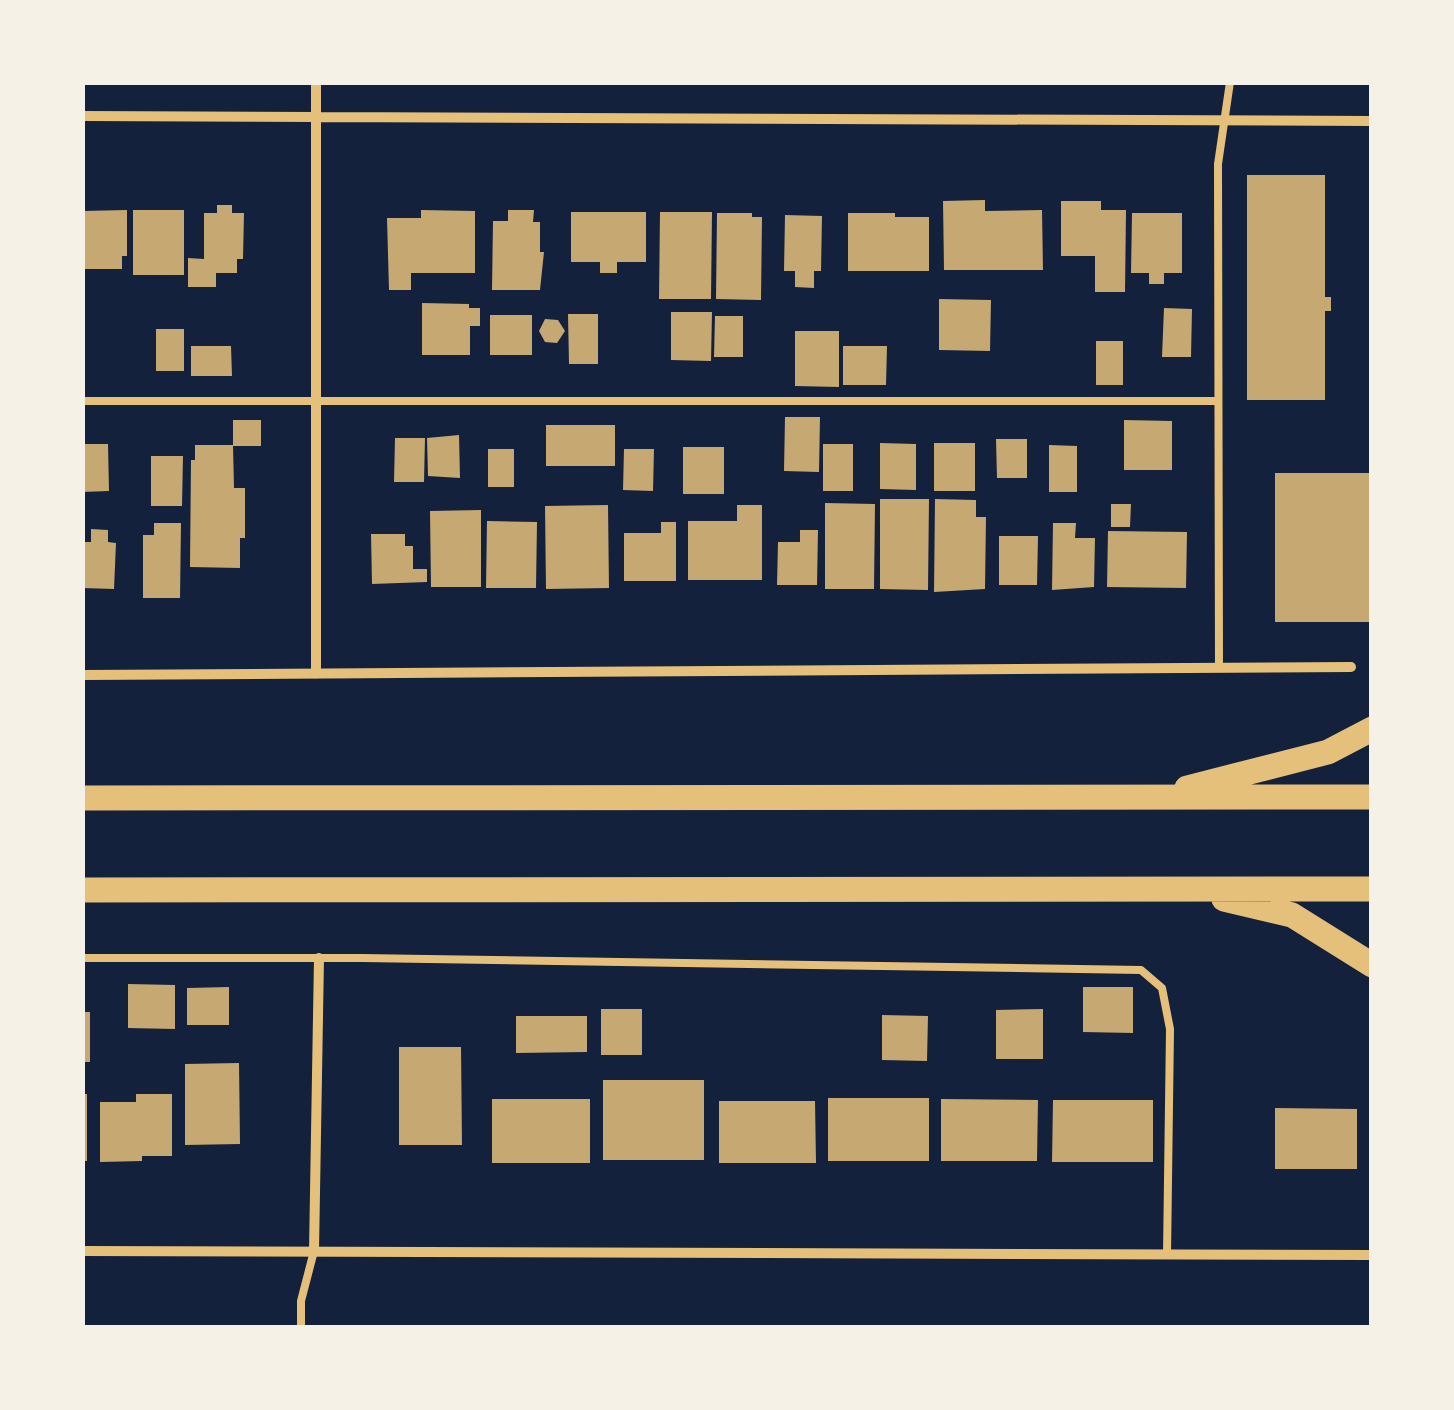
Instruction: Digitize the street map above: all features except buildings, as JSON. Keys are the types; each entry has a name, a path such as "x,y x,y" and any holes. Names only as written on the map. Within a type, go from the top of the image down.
{"main road":[{"path":"1160,796 1328,752 1372,730"},
{"path":"82,798 1372,796"},
{"path":"1170,889 1292,915 1372,965"},
{"path":"82,890 1372,889"}],"street":[{"path":"316,82 316,674"},
{"path":"82,116 1372,120"},
{"path":"82,675 1351,668"},
{"path":"314,1251 319,958"},
{"path":"82,1251 1372,1256"}],"lane":[{"path":"1219,668 1218,164 1230,82"},
{"path":"82,401 1218,401"},
{"path":"82,958 1141,970 1162,988 1170,1029 1168,1254"},
{"path":"301,1328 302,1300 314,1251"}]}
